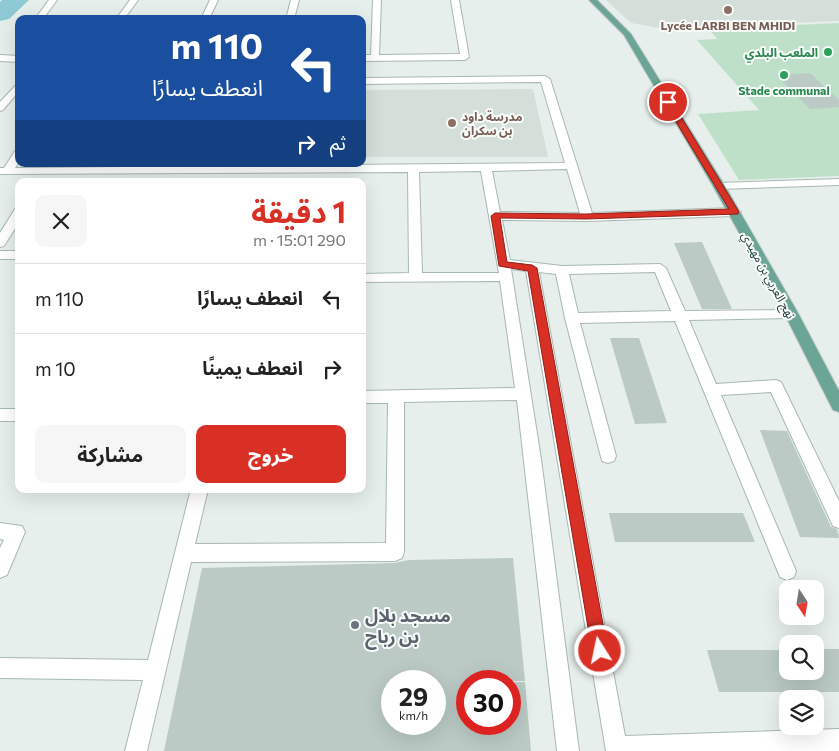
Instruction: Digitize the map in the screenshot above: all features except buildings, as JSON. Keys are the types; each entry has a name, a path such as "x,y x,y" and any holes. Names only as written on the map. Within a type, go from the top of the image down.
{"main road":[{"name":"نهج العربي بن مهيدي","path":"593,0 627,34 735,212 839,406"}],"street":[{"path":"42,15 53,0"},
{"path":"123,15 134,0"},
{"path":"207,15 214,0"},
{"path":"291,15 295,0"},
{"path":"375,57 377,0"},
{"path":"366,58 465,57 456,0"},
{"path":"386,57 388,80"},
{"path":"366,81 545,79 586,217"},
{"path":"0,108 15,90"},
{"path":"3,171 15,158"},
{"path":"3,171 40,176 117,167 215,167 274,176 320,167 334,176 413,170 572,166"},
{"path":"486,168 523,394 568,751"},
{"path":"413,170 416,278"},
{"path":"719,186 839,182"},
{"path":"495,216 586,217 735,212"},
{"path":"0,243 15,219"},
{"path":"0,255 15,254"},
{"path":"366,278 416,278 532,268 562,270 660,268 682,316 787,571"},
{"path":"532,268 617,749 839,740"},
{"path":"562,270 572,318 608,456"},
{"path":"572,318 790,313"},
{"path":"712,390 776,386 839,520"},
{"path":"366,397 523,394"},
{"path":"185,553 396,552 396,397"},
{"path":"0,415 15,415"},
{"path":"136,751 198,493"},
{"path":"0,532 16,532 0,569"},
{"path":"0,668 156,670"}],"shaded area":[{"name":"Lycée LARBI BEN MHIDI","path":"606,0 839,0 839,21 659,28 631,23"},
{"name":"مدرسة داود بن سكران","path":"533,89 548,157 366,157 366,90"}],"green space":[{"name":"Stade communal","path":"839,23 839,176 739,180 698,114 759,110 697,40 717,39 709,29"}],"waterway":[{"path":"0,14 17,0"}],"place":[{"name":"Lycée LARBI BEN MHIDI","path":"728,10"},
{"name":"الملعب البلدي","path":"828,52"},
{"name":"Stade communal","path":"784,75"},
{"name":"مدرسة داود بن سكران","path":"452,123"},
{"name":"مسجد بلال بن رباح","path":"355,625"}],"route":[{"path":"600,651 532,268 503,264 495,216 586,217 735,212 668,102"}]}
